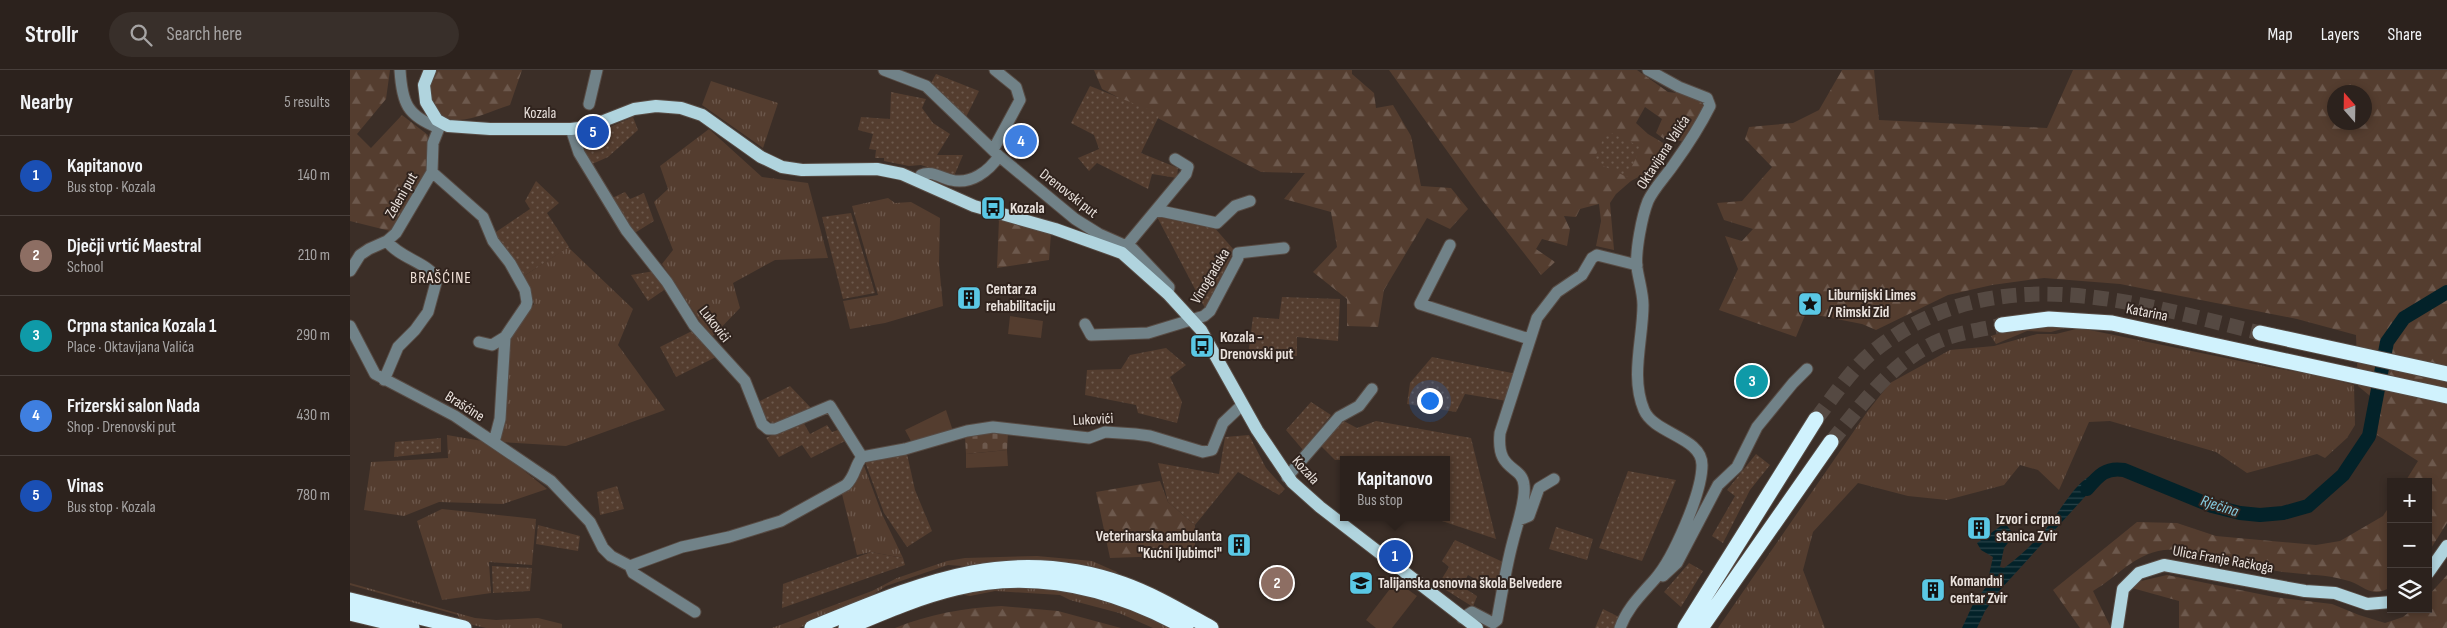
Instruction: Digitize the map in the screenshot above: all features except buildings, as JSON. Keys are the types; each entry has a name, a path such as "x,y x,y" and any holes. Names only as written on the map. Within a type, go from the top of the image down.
{"highway":[{"name":"Katarina","path":"2002,326 2030,320 2081,319 2141,328 2447,396"},
{"path":"2260,333 2447,374"},
{"path":"1685,628 1816,419"},
{"path":"1701,628 1831,442"},
{"path":"812,628 939,580 993,568 1030,567 1079,572 1122,584 1180,610 1211,628"},
{"path":"846,628 924,598 956,588 990,582 1023,580 1066,582 1106,592 1139,604 1186,628"},
{"path":"350,600 464,628"},
{"path":"350,613 412,628"}],"main road":[{"path":"430,70 424,85 425,99 431,113 440,126"},
{"name":"Kozala","path":"440,126 466,129 571,129 588,127 634,109 656,106 681,108 702,116 762,157 782,167 802,170 877,169 902,174 974,206 1055,229 1122,253 1168,294 1193,320 1209,344 1242,405 1287,476 1302,492 1477,628"},
{"path":"2432,568 2447,546"},
{"name":"Ulica Franje Račkoga","path":"2117,628 2123,589 2139,573 2164,564 2305,590 2335,592 2363,603 2378,605 2387,603"}],"street":[{"path":"400,70 405,100 410,112 423,122 440,126 433,144 432,172"},
{"path":"589,104 597,70"},
{"name":"Drenovski put","path":"884,70 926,86 996,153 1083,225 1127,245 1165,282 1169,288 1168,294"},
{"path":"995,70 1012,83 1020,97 996,153"},
{"name":"Oktavijana Valića","path":"1620,628 1628,611 1641,593 1655,580 1673,551 1685,524 1702,464 1702,457 1695,448 1662,428 1644,410 1638,363 1643,306 1637,265 1643,216 1649,200 1679,158 1710,106 1708,98 1680,87 1648,70"},
{"name":"Lukovići","path":"571,129 579,153 621,223 639,249 667,282 694,325 745,381 762,424 768,429 775,429 830,406 862,456 905,449 967,431 993,428 1089,438 1105,432 1135,434 1150,436 1203,452 1212,450 1224,423 1242,405"},
{"name":"Kozala","path":"918,180 921,175 927,172 955,181 979,175 988,170 996,153"},
{"path":"1127,245 1186,174 1188,167 1175,160"},
{"name":"Zeleni put","path":"350,271 360,255 368,248 387,240 402,224 432,172"},
{"name":"Brašćine","path":"350,326 371,369 384,380 432,403 494,442 500,419 505,338 526,306 525,290 510,262 493,241 483,217 432,172"},
{"path":"1156,210 1217,223 1235,206 1250,201"},
{"path":"384,380 398,347 428,312 437,279 432,273 396,251 387,240"},
{"path":"1450,245 1420,304 1529,340"},
{"name":"Vinogradska","path":"1193,320 1204,316 1210,311 1238,258 1238,253 1284,248"},
{"path":"1462,618 1472,612 1489,622 1497,620 1507,562 1519,520 1524,484 1520,476 1506,464 1499,446 1500,432 1523,365 1529,340 1538,318 1557,292 1582,275 1592,258 1602,255 1637,265"},
{"path":"1085,324 1091,335 1130,335 1165,330 1193,320"},
{"path":"479,342 492,345 505,338"},
{"name":"Oktavijana Valića","path":"1655,580 1660,579 1677,563 1718,485 1737,466 1757,427 1807,369"},
{"path":"1287,476 1339,417 1359,406 1372,389"},
{"path":"494,442 551,481 590,522 607,552 630,566 633,573 695,612"},
{"path":"630,566 682,547 729,537 781,521 846,485 855,477 857,463 862,456"},
{"path":"1519,520 1528,516 1539,488 1554,479"}],"green space":[{"path":"350,70 390,70 386,99 357,134 371,148 402,115 428,135 426,171 390,231 350,221"},
{"path":"437,70 522,70 510,105 477,117 455,120 446,118 438,111 432,100 431,85"},
{"path":"1094,70 1352,70 1352,74 1374,93 1376,108 1393,105 1411,136 1421,186 1451,188 1468,209 1450,229 1427,218 1384,290 1378,327 1347,326 1347,299 1313,272 1337,247 1331,212 1284,199 1305,173 1261,172 1102,89"},
{"path":"1389,70 1637,70 1668,92 1694,95 1705,107 1682,141 1664,139 1656,133 1662,119 1645,107 1636,123 1648,134 1670,147 1662,164 1631,181 1616,194 1610,203 1614,250 1596,246 1601,221 1599,204 1580,209 1576,217 1564,216 1570,229 1567,246 1542,239 1536,249 1555,262 1541,275 1480,197"},
{"path":"1842,70 1874,70 1879,120 2047,128 2073,70 2447,70 2447,523 2432,547 2432,478 2407,478 2418,461 2377,435 2381,405 2358,386 2356,335 2297,319 2120,284 2044,278 1992,285 1948,295 1876,330 1862,324 1806,313 1796,337 1719,310 1738,269 1725,236 1742,241 1753,229 1724,220 1717,203 1742,201 1772,167 1745,139 1749,127 1793,123 1819,110"},
{"path":"936,74 979,91 966,117 931,83"},
{"path":"711,81 778,103 763,148 702,105"},
{"path":"1090,86 1160,114 1141,153 1178,168 1177,178 1152,174 1148,189 1097,163 1089,171 1078,158 1099,149 1094,135 1071,123"},
{"path":"891,92 926,99 922,108 933,123 950,134 937,155 963,155 954,176 921,165 909,166 884,161 884,158 875,158 876,150 869,149 873,134 858,130 861,117 890,119"},
{"path":"633,117 638,130 608,157 590,165 577,137 598,132"},
{"path":"709,129 762,177 808,183 828,258 775,260 733,283 740,308 711,338 662,264 673,250 654,202 668,189 660,166"},
{"path":"1607,131 1641,147 1627,177 1593,161"},
{"path":"536,181 559,203 547,213 569,247 524,276 493,234 530,209 525,201"},
{"path":"625,192 630,199 644,193 654,221 633,234 612,198"},
{"path":"888,198 895,203 911,202 940,218 939,264 943,306 885,323 850,329 843,301 878,295 852,206"},
{"path":"851,213 875,293 843,299 822,217"},
{"path":"1156,215 1213,226 1234,250 1206,310"},
{"path":"999,219 1051,234 1049,260 997,268"},
{"path":"568,247 633,309 618,345 665,410 566,446 500,442 507,343 534,304 524,276"},
{"path":"654,271 667,288 648,301 631,275"},
{"path":"1282,297 1340,299 1338,341 1297,337 1297,356 1248,356 1253,317 1279,319"},
{"path":"1010,316 1043,321 1041,338 1008,334"},
{"path":"2046,325 2069,327 2051,332 2027,331 1996,344 1991,336 2006,331 2007,333 2011,332 2010,330"},
{"path":"2080,328 2316,375 2354,385 2355,425 2347,438 2325,458 2317,454 2247,473 2216,452 2110,421 2089,422 2059,490 2038,470 2020,465 2004,485 1947,500 1908,496 1858,483 1813,532 1803,570 1825,628 1718,628 1867,412 1890,383 1950,350 1994,346 2037,334 2056,334"},
{"path":"694,330 718,356 676,377 660,347"},
{"path":"1166,348 1186,365 1170,377 1182,402 1177,423 1138,413 1136,405 1085,395 1087,370 1121,369 1130,355"},
{"path":"1432,357 1517,374 1507,401 1465,394 1456,412 1407,404 1410,383"},
{"path":"790,386 812,409 776,426 764,417 758,402"},
{"path":"1311,402 1331,415 1303,450 1286,430"},
{"path":"946,410 953,431 912,443 905,430"},
{"path":"1340,419 1357,428 1376,421 1471,438 1496,539 1442,521 1450,521 1450,456 1340,456 1340,460 1335,460 1319,444"},
{"path":"802,420 810,434 827,425 832,432 841,429 847,440 811,458 802,445 779,457 766,438"},
{"path":"990,431 1008,432 1007,450 966,454 965,436"},
{"path":"447,435 488,442 547,489 503,504 439,502 404,516 364,510 371,462 448,458"},
{"path":"1249,435 1266,468 1285,489 1279,495 1238,472 1195,525 1168,502 1158,463 1219,474 1225,437"},
{"path":"441,438 441,452 394,457 395,442"},
{"path":"1007,450 1008,466 966,468 966,454"},
{"path":"907,454 915,490 932,531 907,547 884,513 865,462"},
{"path":"1756,454 1770,465 1750,490 1723,543 1712,536 1735,496 1727,490"},
{"path":"863,463 882,514 903,558 871,552 857,555 842,494 855,484"},
{"path":"1628,471 1676,480 1642,561 1599,548"},
{"path":"1160,481 1168,502 1195,525 1195,555 1110,558 1096,492"},
{"path":"617,486 624,509 600,515 597,492"},
{"path":"442,509 536,519 532,565 489,562 491,593 442,600 417,521"},
{"path":"2387,510 2387,589 2384,591 2372,592 2352,582 2337,578 2277,571 2204,554 2175,550 2164,550 2143,556 2093,591 2111,628 2080,628 2053,590 2137,522 2177,523 2216,536 2316,545 2340,541 2383,516"},
{"path":"538,525 580,536 578,551 536,544"},
{"path":"1556,527 1593,539 1587,560 1549,549"},
{"path":"1455,540 1503,562 1498,592 1468,575 1461,586 1477,596 1473,607 1438,585 1449,567 1442,561"},
{"path":"871,552 903,558 905,565 782,608 783,584"},
{"path":"1037,556 1092,561 1117,572 1119,577 948,565 886,586 865,600 799,628 772,628 872,591 897,578 947,561 965,558"},
{"path":"1689,563 1703,571 1681,607 1664,592"},
{"path":"492,566 532,568 530,591 493,593"},
{"path":"2167,575 2274,597 2332,604 2385,623 2403,617 2408,613 2432,613 2432,592 2447,575 2447,628 2179,628 2179,601 2132,588 2141,581"},
{"path":"1396,581 1417,596 1392,628 1376,628 1366,620"},
{"path":"350,583 475,618 496,620 538,618 562,624 562,628 486,628 460,622 458,615 350,585"},
{"path":"1022,584 1098,594 1175,628 1153,628 1119,613 1070,600 1060,595 995,591 970,596 960,594"},
{"path":"1001,606 1058,611 1121,628 895,628 947,612"},
{"path":"1603,609 1619,617 1614,628 1595,628"}],"water":[{"path":"2096,474 2102,478 2000,590 1985,611 1977,628 1962,628 1974,602 1991,581 1989,575 1993,557 1981,550 1977,543 2005,523 2014,535 2004,548 2000,567 2004,568 2025,551 2049,525 2082,482"}],"waterway":[{"name":"Rječina","path":"2087,489 2103,473 2118,469 2212,506 2240,513 2260,515 2283,513 2308,506 2343,475 2369,436 2387,342 2404,318 2447,292"}],"tunnel":[{"path":"1816,419 1851,374 1875,350 1920,321 1967,304 2014,295 2063,295 2112,300 2162,309 2260,333"},
{"path":"1831,442 1882,382 1911,357 1928,346 1946,338 2002,325"}],"place":[{"name":"Vinas","path":"593,132"},
{"name":"Frizerski salon Nada","path":"1021,141"},
{"name":"Kozala","path":"993,208"},
{"name":"Centar za rehabilitaciju","path":"969,298"},
{"name":"Liburnijski Limes / Rimski Zid","path":"1810,304"},
{"name":"Kozala - Drenovski put","path":"1202,346"},
{"name":"Crpna stanica Kozala 1","path":"1752,381"},
{"name":"Izvor i crpna stanica Zvir","path":"1979,528"},
{"name":"Veterinarska ambulanta \"Kućni ljubimci\"","path":"1239,545"},
{"name":"Kapitanovo","path":"1395,556"},
{"name":"Dječji vrtić Maestral","path":"1277,583"},
{"name":"Talijanska osnovna škola Belvedere","path":"1361,583"},
{"name":"Komandni centar Zvir","path":"1933,590"}],"district":[{"name":"BRAŠĆINE","path":"441,277"}]}
